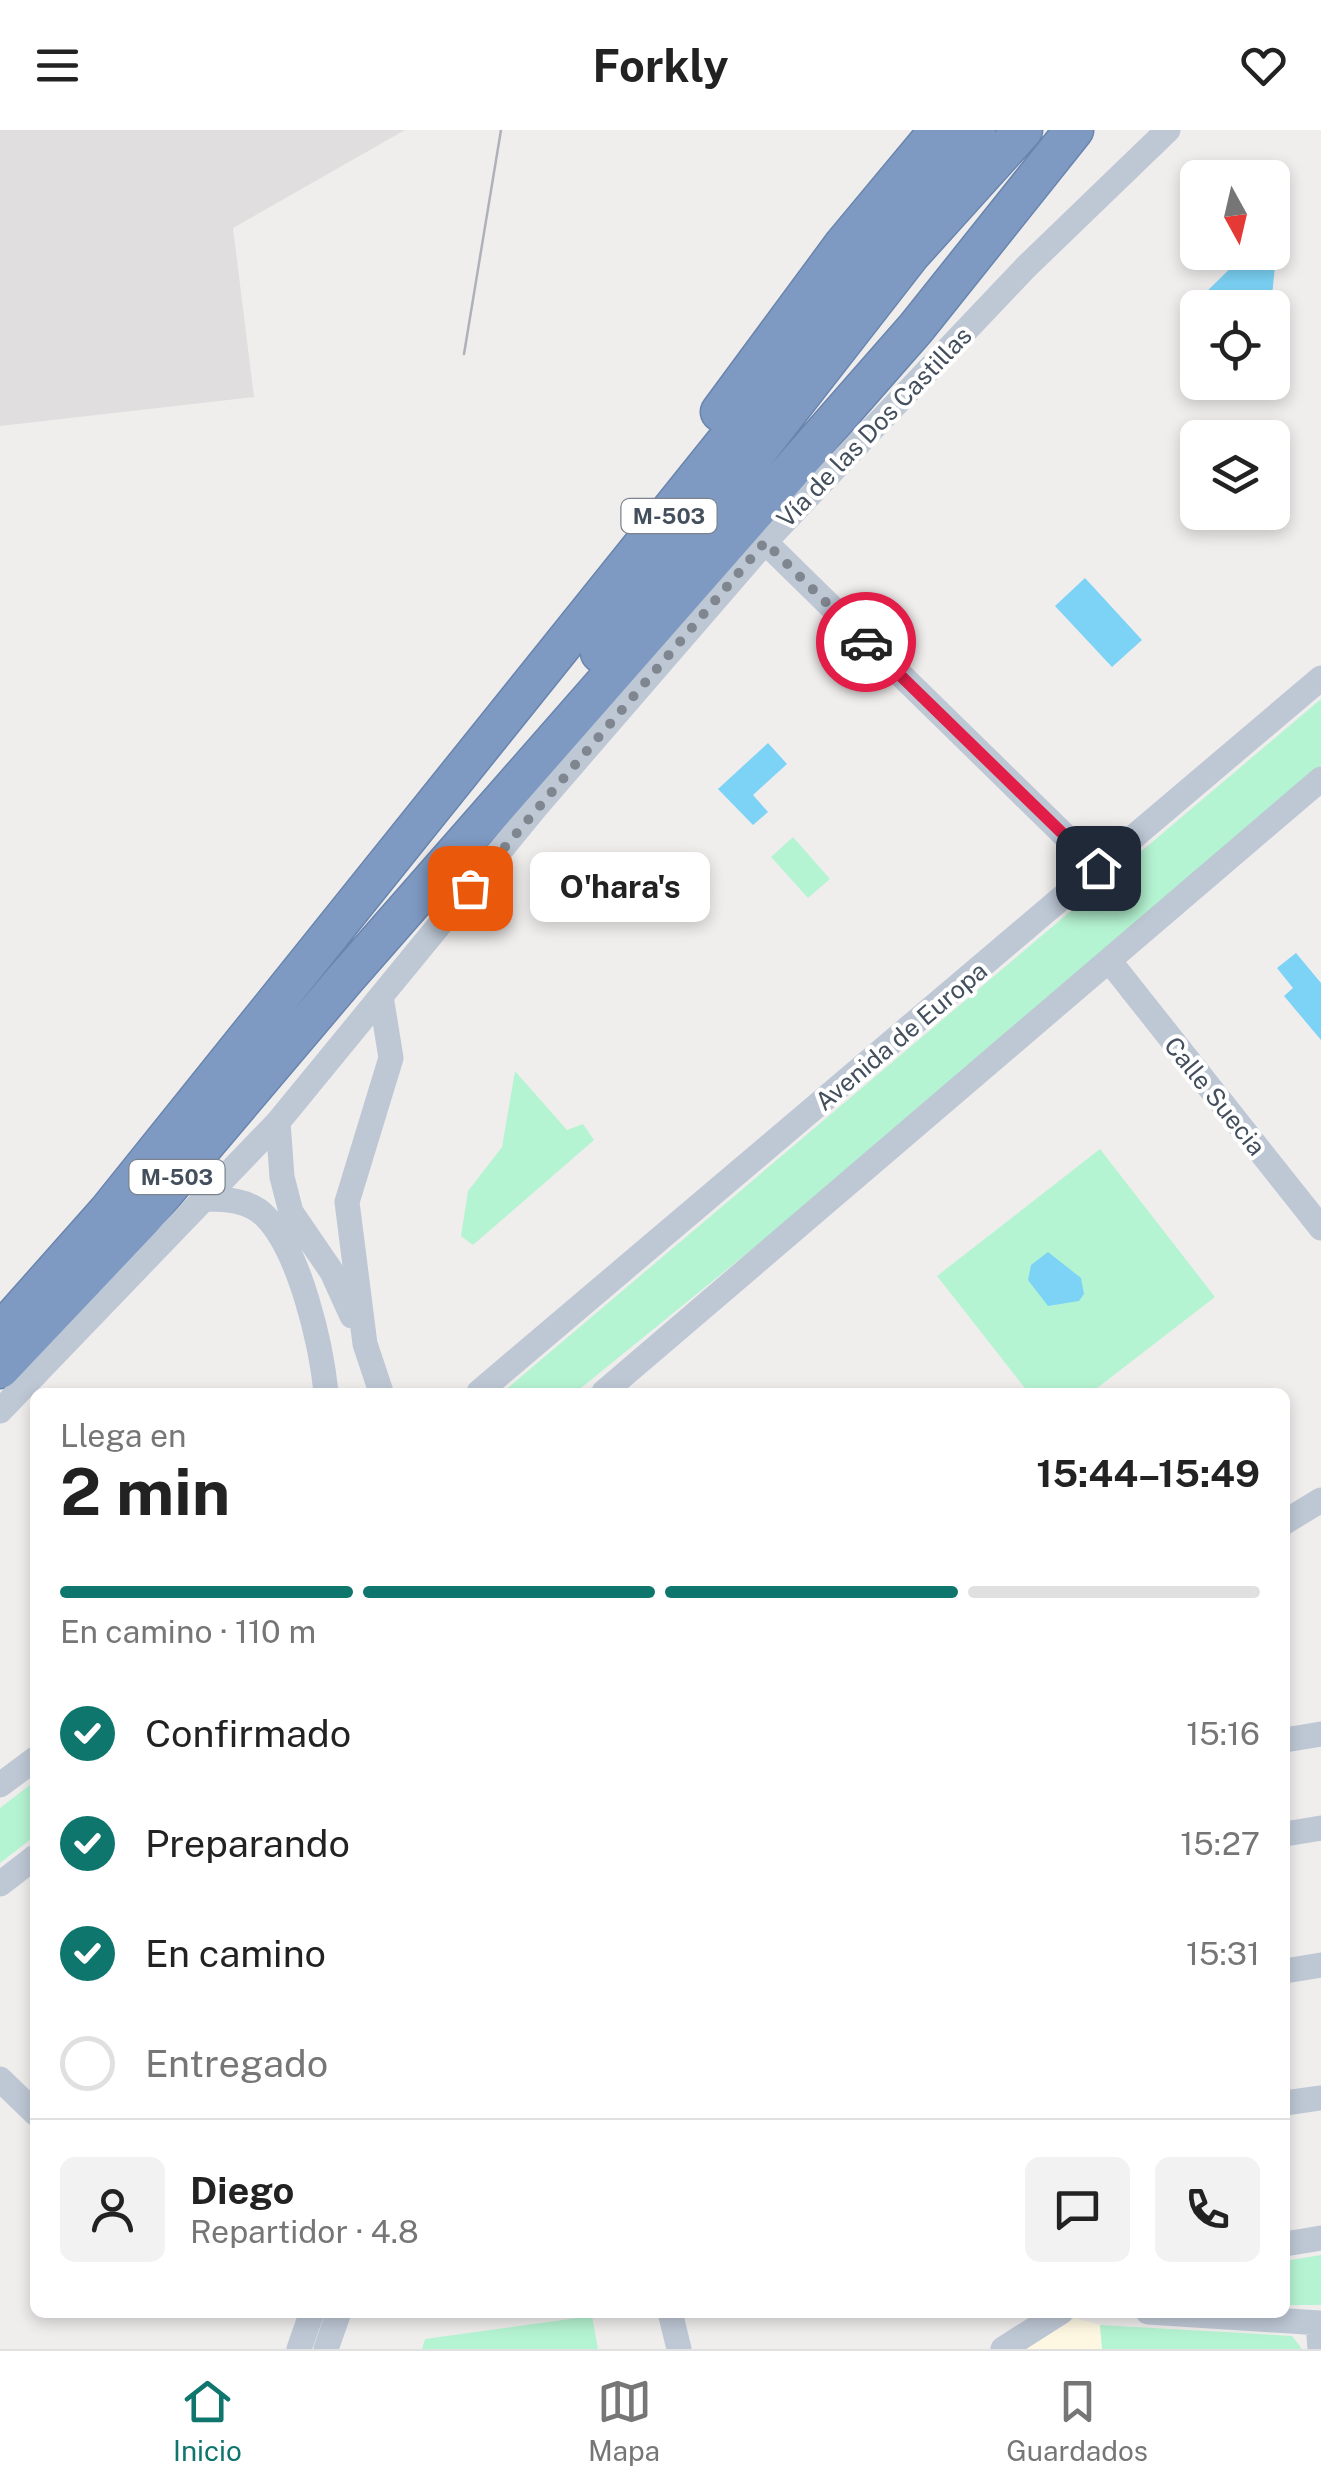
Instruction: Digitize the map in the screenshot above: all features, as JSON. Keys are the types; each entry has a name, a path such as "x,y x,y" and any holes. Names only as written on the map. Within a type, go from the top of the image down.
{"highway":[{"name":"M-503","path":"360,900 844,244 939,130"},
{"name":"M-503","path":"0,1333 109,1210 976,130"},
{"name":"M-503","path":"346,978 912,254 1023,130"},
{"name":"M-503","path":"0,1368 142,1220 346,978 916,328 1074,130"}],"street":[{"name":"Vía de las Dos Castillas","path":"0,1411 278,1122 536,807 765,542 1026,267 1168,130"},
{"path":"765,542 1098,868"},
{"name":"Avenida de Europa","path":"484,1388 1321,678"},
{"path":"609,1388 1321,779"},
{"name":"Calle Suecia","path":"1110,962 1321,1228"},
{"path":"365,1344 347,1202 391,1058 382,996"},
{"path":"278,1122 282,1177 291,1212 332,1272 365,1344 380,1388"},
{"path":"206,1200 248,1204 266,1216 299,1278 310,1310 325,1388"},
{"path":"1290,1519 1321,1500"},
{"path":"1290,1739 1321,1734"},
{"path":"0,1785 30,1762"},
{"path":"1290,1833 1321,1828"},
{"path":"0,1884 30,1861"},
{"path":"1290,1970 1321,1965"},
{"path":"0,2079 30,2108"},
{"path":"1290,2102 1321,2098"},
{"path":"1290,2243 1321,2238"},
{"path":"299,2349 310,2318"},
{"path":"326,2349 337,2318"},
{"path":"672,2318 680,2349"},
{"path":"1002,2349 1051,2318"},
{"path":"1199,2318 1319,2332"}],"shaded area":[{"path":"0,130 405,130 233,228 254,397 0,426"},
{"path":"1075,2318 1100,2325 1102,2349 1026,2349"}],"green space":[{"path":"1321,699 1321,766 1043,1013 581,1388 508,1388"},
{"path":"793,837 830,879 808,898 771,857"},
{"path":"515,1071 567,1130 583,1124 594,1140 473,1245 461,1236 468,1191 502,1147"},
{"path":"1100,1149 1215,1297 1097,1388 1025,1388 937,1276"},
{"path":"30,1785 30,1840 0,1863 0,1808"},
{"path":"1321,2255 1321,2305 1290,2305 1290,2260"},
{"path":"592,2318 598,2349 422,2349 425,2339"},
{"path":"1100,2325 1292,2336 1302,2349 1102,2349"}],"water":[{"path":"1229,270 1275,270 1273,290 1208,290"},
{"path":"1085,578 1142,640 1112,667 1055,606"},
{"path":"768,743 787,764 753,795 768,812 753,825 718,789"},
{"path":"1296,953 1321,983 1321,1040 1284,996 1293,988 1277,968"},
{"path":"1048,1252 1081,1278 1084,1294 1079,1301 1048,1306 1028,1280 1031,1265"}],"tram line":[{"path":"464,354 501,130"}],"way so far":[{"path":"470,888 765,542 866,642"}],"place":[{"name":"O'hara's","path":"470,888"}],"route":[{"path":"866,642 1076,842 1098,868"}]}
